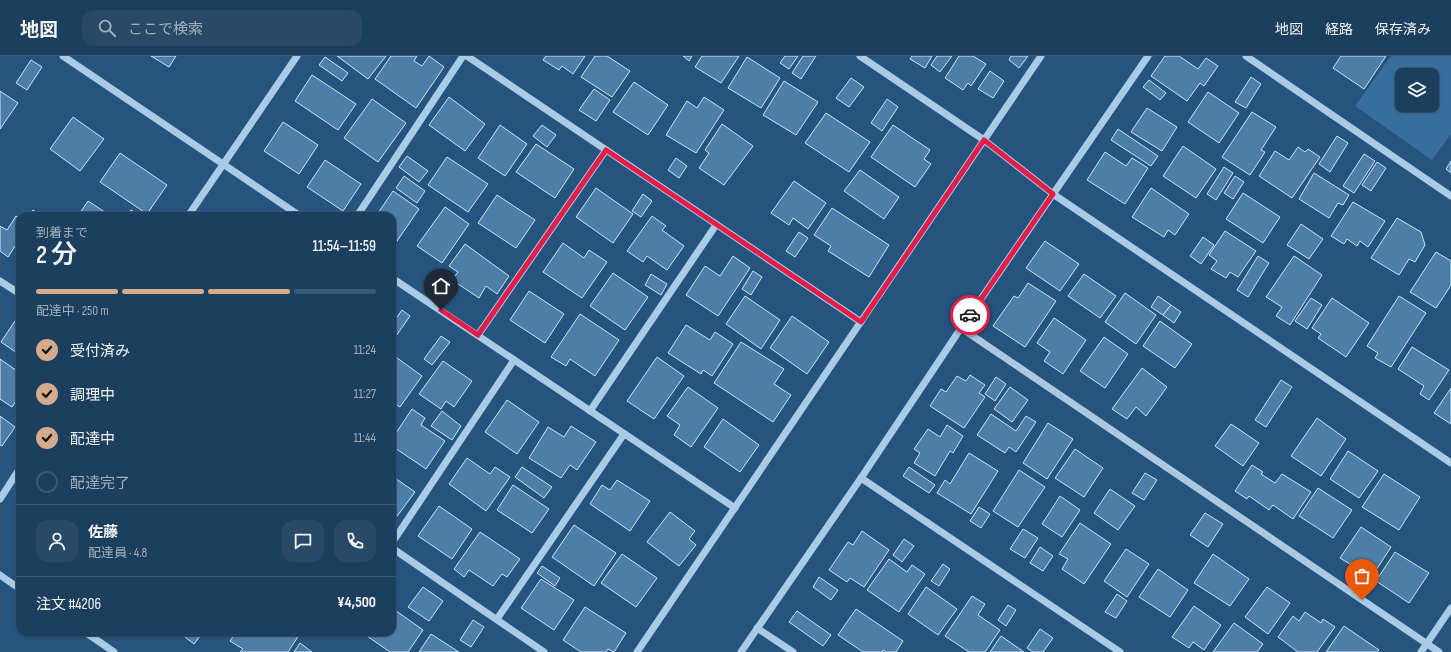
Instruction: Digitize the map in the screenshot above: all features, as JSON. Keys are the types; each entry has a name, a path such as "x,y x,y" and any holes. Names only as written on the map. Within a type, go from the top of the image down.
{"street":[{"path":"62,56 294,212"},
{"path":"191,212 297,56"},
{"path":"360,212 463,56"},
{"path":"466,56 861,322"},
{"path":"860,56 984,140 1053,194 1451,463"},
{"path":"637,652 1041,56"},
{"path":"741,652 1148,56"},
{"path":"1246,56 1451,196"},
{"path":"478,335 606,150"},
{"path":"590,411 716,225"},
{"path":"0,281 16,291"},
{"path":"396,281 735,508"},
{"path":"961,328 1439,652"},
{"path":"396,537 514,360"},
{"path":"497,619 624,434"},
{"path":"0,499 16,474"},
{"path":"861,478 1120,652"},
{"path":"396,551 544,652"},
{"path":"0,575 16,586"},
{"path":"1420,652 1451,608"},
{"path":"757,628 793,652"},
{"path":"90,636 114,652"}],"shaded area":[{"path":"1391,56 1451,56 1451,134 1432,160 1355,106"}],"building":[{"path":"151,56 176,56 169,67"},
{"path":"337,56 386,56 368,79"},
{"path":"391,56 417,56 414,61 422,66 429,56 444,67 416,108 375,79"},
{"path":"546,56 585,56 573,74 562,66 559,70 543,60"},
{"path":"595,56 607,56 630,71 612,97 581,77"},
{"path":"683,56 692,56 689,61"},
{"path":"702,56 739,56 721,83 695,67"},
{"path":"785,56 798,56 789,69 780,63"},
{"path":"803,56 816,56 801,79 792,73"},
{"path":"912,56 932,56 925,68 910,59"},
{"path":"937,56 952,56 940,72 931,65"},
{"path":"959,56 973,56 986,64 971,86 968,83 963,90 945,78"},
{"path":"1011,56 1028,56 1019,68 1009,60"},
{"path":"1165,56 1179,56 1198,69 1206,58 1218,66 1204,86 1200,83 1187,101 1151,76"},
{"path":"1341,56 1386,56 1364,89 1333,68"},
{"path":"325,57 348,73 342,81 319,65"},
{"path":"747,57 780,78 761,108 728,88"},
{"path":"31,60 42,67 27,90 16,83"},
{"path":"990,71 1004,81 993,98 978,89"},
{"path":"312,75 356,104 338,130 295,101"},
{"path":"1251,77 1261,84 1246,108 1235,102"},
{"path":"851,78 864,87 849,107 836,98"},
{"path":"1149,80 1166,93 1160,100 1143,87"},
{"path":"784,81 818,102 796,135 763,115"},
{"path":"634,82 668,105 648,135 613,112"},
{"path":"594,89 610,100 596,121 579,110"},
{"path":"0,91 18,103 0,129"},
{"path":"1208,92 1239,113 1219,143 1188,122"},
{"path":"449,97 485,124 465,151 429,125"},
{"path":"704,97 724,110 696,153 666,135 687,101 697,108"},
{"path":"372,99 406,123 378,162 344,138"},
{"path":"887,99 898,107 882,131 871,123"},
{"path":"1147,108 1177,127 1162,151 1131,132"},
{"path":"1252,112 1276,127 1261,150 1265,152 1250,175 1222,157"},
{"path":"826,113 870,142 849,172 805,143"},
{"path":"73,117 104,139 80,171 50,149"},
{"path":"283,122 318,145 299,174 264,151"},
{"path":"722,124 753,146 724,185 699,168 709,153 705,150"},
{"path":"500,125 527,144 505,176 478,158"},
{"path":"542,125 556,135 547,147 533,136"},
{"path":"893,125 930,150 924,159 931,164 915,187 871,157"},
{"path":"1118,129 1158,156 1151,166 1111,140"},
{"path":"1337,136 1348,143 1330,172 1319,164"},
{"path":"536,144 574,169 555,198 516,172"},
{"path":"1183,146 1216,169 1196,198 1163,176"},
{"path":"1298,147 1305,152 1308,149 1320,157 1292,198 1259,176 1275,151 1289,160"},
{"path":"1105,152 1126,166 1132,158 1148,168 1125,204 1087,180"},
{"path":"120,153 167,185 148,212 144,212 100,182"},
{"path":"1364,154 1375,161 1354,193 1343,186"},
{"path":"407,156 428,171 419,182 399,167"},
{"path":"447,157 488,184 468,212 428,185"},
{"path":"676,158 687,166 679,178 668,170"},
{"path":"325,160 361,184 343,211 307,187"},
{"path":"1451,161 1451,173 1446,169"},
{"path":"1377,162 1386,168 1371,191 1362,185"},
{"path":"1224,167 1233,173 1216,200 1207,194"},
{"path":"860,170 899,197 884,219 844,191"},
{"path":"1314,173 1349,195 1343,205 1338,203 1329,218 1299,199"},
{"path":"404,176 425,191 417,203 396,188"},
{"path":"1235,176 1244,182 1233,199 1224,193"},
{"path":"794,181 826,203 808,229 793,218 789,225 771,213"},
{"path":"596,188 633,214 613,243 576,217"},
{"path":"1151,188 1189,214 1175,235 1168,230 1164,237 1132,217"},
{"path":"393,191 419,209 396,243 396,212 379,212"},
{"path":"1243,193 1280,217 1263,243 1226,219"},
{"path":"643,194 652,201 641,217 632,211"},
{"path":"497,195 535,220 516,248 478,223"},
{"path":"88,201 105,212 81,212"},
{"path":"1353,202 1385,221 1368,247 1360,241 1357,246 1347,239 1344,244 1331,236"},
{"path":"445,207 469,224 442,263 417,246"},
{"path":"832,208 889,245 869,277 828,251 831,246 814,235"},
{"path":"16,216 16,247 15,246 8,257 0,251 0,226 7,230"},
{"path":"652,216 666,226 662,230 684,246 667,270 647,256 643,262 627,251"},
{"path":"1397,218 1421,232 1425,245 1415,262 1409,259 1399,275 1371,258"},
{"path":"1301,224 1323,239 1309,259 1287,245"},
{"path":"1225,231 1256,251 1238,277 1230,272 1226,278 1211,269 1217,261 1209,255"},
{"path":"799,232 808,238 795,257 786,251"},
{"path":"1203,237 1214,245 1201,264 1190,256"},
{"path":"1045,241 1079,264 1060,291 1026,268"},
{"path":"563,243 584,258 589,250 607,262 582,298 543,272"},
{"path":"465,244 509,276 497,294 486,286 479,298 452,280 458,272 449,266"},
{"path":"1436,252 1451,261 1451,285 1436,308 1410,292"},
{"path":"733,256 750,268 718,316 686,295 705,266 720,276"},
{"path":"1258,256 1269,263 1248,297 1237,290"},
{"path":"1294,256 1322,275 1290,325 1276,316 1282,307 1266,297"},
{"path":"753,271 762,277 751,295 742,289"},
{"path":"613,273 648,297 625,330 590,306"},
{"path":"651,274 667,284 661,295 645,285"},
{"path":"1084,274 1116,296 1100,318 1068,296"},
{"path":"1028,283 1056,301 1025,347 993,326 1014,296 1018,298"},
{"path":"529,291 564,314 545,343 510,320"},
{"path":"1125,293 1156,315 1136,344 1105,322"},
{"path":"745,296 780,320 761,349 726,324"},
{"path":"1158,296 1171,305 1163,315 1151,307"},
{"path":"1399,296 1426,313 1391,367 1375,358 1378,353 1367,346"},
{"path":"1311,298 1322,305 1307,329 1295,321"},
{"path":"1332,298 1369,323 1346,357 1318,338 1321,334 1312,328"},
{"path":"1171,305 1181,312 1174,323 1163,315"},
{"path":"402,310 410,316 396,336 396,318"},
{"path":"580,314 619,340 595,376 570,359 566,366 551,357"},
{"path":"792,316 829,342 807,374 770,348"},
{"path":"1054,318 1086,340 1063,374 1044,361 1050,352 1037,343"},
{"path":"16,320 16,352 1,342"},
{"path":"1160,321 1192,344 1175,368 1143,346"},
{"path":"686,325 710,340 715,332 733,344 712,376 703,370 701,374 668,353"},
{"path":"441,336 450,342 432,365 424,359"},
{"path":"1104,337 1128,354 1105,388 1080,371"},
{"path":"741,342 784,369 774,384 791,395 773,422 714,383"},
{"path":"1412,347 1449,370 1429,400 1420,394 1424,386 1398,369"},
{"path":"396,357 422,376 400,407 396,404"},
{"path":"657,357 684,376 654,419 627,401"},
{"path":"0,359 16,370 16,401 12,407 0,399"},
{"path":"443,361 472,381 454,407 446,401 441,409 419,394"},
{"path":"1142,368 1167,387 1146,416 1136,407 1127,419 1112,409"},
{"path":"970,375 985,385 979,393 985,397 964,428 930,406 941,389 946,392 957,376 966,381"},
{"path":"996,377 1006,384 995,401 985,394"},
{"path":"1281,380 1292,387 1266,427 1255,420"},
{"path":"688,387 718,408 691,447 674,435 680,425 667,416"},
{"path":"1010,387 1028,400 1012,422 994,409"},
{"path":"1451,388 1451,424 1434,413"},
{"path":"507,400 539,422 517,454 485,432"},
{"path":"412,409 425,418 421,425 445,441 426,469 396,449 396,433"},
{"path":"442,411 461,426 452,440 431,426"},
{"path":"991,414 1016,431 1026,416 1036,422 1016,452 1009,447 1005,453 977,435"},
{"path":"0,416 15,427 2,446 0,445"},
{"path":"1317,418 1346,439 1321,476 1291,456"},
{"path":"723,419 759,445 740,472 704,447"},
{"path":"1048,423 1073,439 1047,479 1023,463"},
{"path":"1231,424 1259,443 1243,466 1215,446"},
{"path":"947,425 963,436 953,453 950,451 935,476 914,463 920,453 914,449 928,429 940,437"},
{"path":"571,426 596,442 577,470 570,465 561,478 529,458 548,427 564,437"},
{"path":"1075,449 1103,468 1084,497 1055,478"},
{"path":"1348,451 1378,471 1359,498 1330,479"},
{"path":"969,453 998,471 971,514 937,493 945,480 950,484"},
{"path":"467,458 490,474 495,467 510,477 486,511 449,484"},
{"path":"1252,465 1263,472 1261,474 1275,483 1282,474 1311,492 1293,519 1273,505 1269,510 1249,496 1247,499 1235,491"},
{"path":"522,467 552,487 544,498 515,477"},
{"path":"909,467 935,485 929,493 903,476"},
{"path":"1019,470 1045,487 1018,527 993,511"},
{"path":"1145,473 1157,480 1144,500 1132,493"},
{"path":"1384,474 1420,497 1399,530 1362,507"},
{"path":"396,479 415,492 396,518"},
{"path":"617,480 650,501 630,531 590,504 602,485 610,490"},
{"path":"513,485 549,509 532,533 497,510"},
{"path":"1318,488 1352,510 1333,538 1299,516"},
{"path":"1110,489 1135,506 1118,530 1094,513"},
{"path":"1060,496 1080,510 1062,537 1042,524"},
{"path":"439,506 472,529 452,559 418,536"},
{"path":"979,507 990,514 981,528 970,521"},
{"path":"670,512 695,531 689,539 696,545 679,566 647,542"},
{"path":"1205,513 1223,524 1208,547 1190,535"},
{"path":"1080,523 1111,544 1084,584 1062,569 1068,559 1059,554"},
{"path":"574,525 616,553 594,586 552,557"},
{"path":"1361,527 1391,547 1373,575 1360,567 1358,569 1340,558"},
{"path":"1023,529 1038,538 1025,558 1010,549"},
{"path":"862,531 889,550 864,587 850,578 847,582 829,570 848,542 853,545"},
{"path":"480,532 520,559 507,577 502,574 493,586 469,570 464,577 454,569"},
{"path":"904,539 914,546 902,562 893,555"},
{"path":"1040,547 1053,556 1043,571 1030,563"},
{"path":"1126,549 1149,564 1127,597 1104,581"},
{"path":"1395,552 1429,573 1409,603 1376,581"},
{"path":"622,554 657,578 636,607 601,583"},
{"path":"1213,554 1249,579 1230,606 1194,583"},
{"path":"889,559 907,572 912,565 925,574 899,612 867,590"},
{"path":"943,564 950,569 939,586 931,581"},
{"path":"542,566 560,578 555,586 537,573"},
{"path":"1158,569 1188,590 1170,617 1139,597"},
{"path":"819,577 838,590 831,600 813,587"},
{"path":"541,579 574,600 554,630 521,608"},
{"path":"423,587 443,601 429,621 408,607"},
{"path":"926,587 957,609 938,635 908,614"},
{"path":"1267,587 1290,603 1268,634 1245,617"},
{"path":"1117,594 1127,601 1116,618 1105,612"},
{"path":"972,596 985,604 978,615 1000,630 985,652 969,652 945,636"},
{"path":"1008,605 1016,610 1006,626 998,620"},
{"path":"1194,606 1221,625 1204,650 1193,642 1189,648 1172,637"},
{"path":"585,607 626,633 614,652 608,649 606,652 581,652 563,640"},
{"path":"856,609 903,641 896,652 886,652 883,650 882,652 863,652 838,635"},
{"path":"396,611 423,630 408,652 390,652 367,636 396,636"},
{"path":"797,611 831,635 823,646 789,622"},
{"path":"1305,612 1321,623 1323,619 1335,627 1317,652 1298,652 1278,637 1293,616 1299,621"},
{"path":"473,620 484,627 471,647 460,640"},
{"path":"1234,623 1263,644 1257,652 1213,652"},
{"path":"1344,626 1379,650 1377,652 1326,652"},
{"path":"1040,629 1053,638 1043,652 1033,652 1027,648"},
{"path":"431,634 459,652 419,652"},
{"path":"186,636 200,636 194,644"},
{"path":"233,636 298,636 288,652 240,652 243,649 230,641"},
{"path":"1001,636 1024,652 990,652"},
{"path":"300,643 312,652 294,652"}],"way so far":[{"path":"970,315 961,328 1362,600"}],"route":[{"path":"441,310 478,335 606,150 861,322 984,140 1053,194 970,315"}]}
